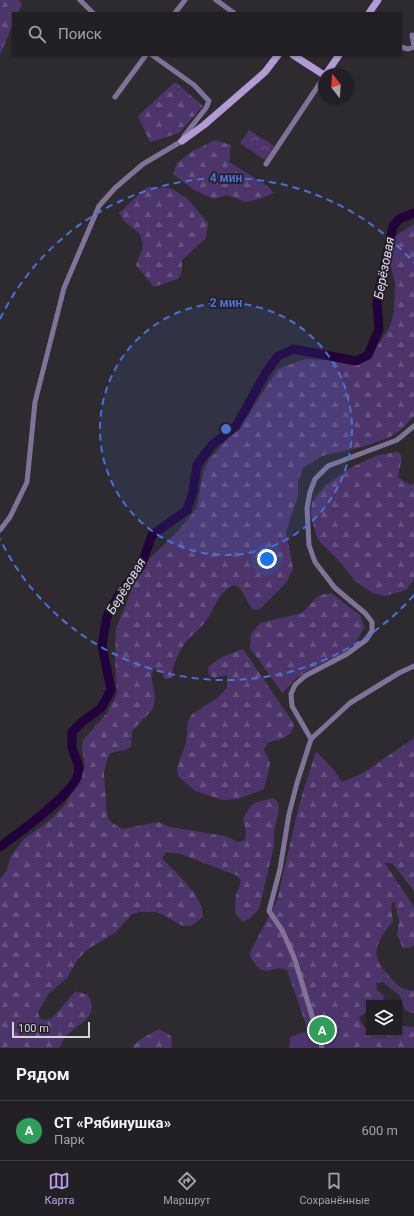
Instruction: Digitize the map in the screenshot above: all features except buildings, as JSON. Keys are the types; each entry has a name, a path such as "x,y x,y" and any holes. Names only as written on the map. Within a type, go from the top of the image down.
{"street":[{"path":"80,0 92,12"},
{"path":"176,12 185,0"},
{"path":"216,0 233,12"},
{"path":"370,12 378,0"},
{"path":"402,47 408,49 414,47 412,35"},
{"path":"115,97 145,56"},
{"path":"153,56 194,85 209,101 206,108 184,136 182,141"},
{"path":"0,530 10,517 27,482 30,441 36,398 64,288 99,206 115,188 143,164 182,141 204,125 265,72 277,56"},
{"path":"295,56 318,71"},
{"path":"330,68 339,56"},
{"path":"266,164 318,86"},
{"path":"311,739 292,706 291,694 295,685 305,676 347,654 366,640 372,631 372,622 365,613 335,588 315,562 309,545 307,508 310,492 316,479 328,466 397,440 414,426"},
{"path":"322,1048 294,957 282,930 269,911 280,870 289,814 311,739 350,703 399,673 414,666"}],"green space":[{"path":"0,0 19,0 22,4 18,12 12,12 12,26 0,55"},
{"path":"175,82 203,106 179,133 150,142 138,116"},
{"path":"249,130 274,146 265,160 240,143"},
{"path":"215,140 231,145 229,162 266,185 274,193 246,202 227,195 214,199 194,190 173,174 177,163 193,151"},
{"path":"147,187 170,188 187,198 208,223 206,238 182,260 182,271 178,279 154,287 136,265 143,246 140,234 125,222 119,213"},
{"path":"414,224 414,416 402,429 390,437 366,446 322,456 303,468 298,482 298,496 286,532 293,568 287,582 259,610 252,609 240,588 234,585 224,592 220,596 206,621 183,646 177,657 172,678 164,679 162,672 155,668 151,674 155,696 153,709 132,731 131,747 111,753 107,759 104,773 107,816 111,822 122,829 158,822 170,827 225,836 238,842 245,840 246,833 243,819 249,808 255,803 274,798 278,803 279,810 274,831 274,846 259,909 249,919 242,922 235,911 236,895 241,882 238,876 181,854 166,852 162,858 194,892 199,900 203,917 191,926 183,926 155,912 140,912 132,914 116,932 88,949 78,959 67,978 49,993 38,1012 40,1019 46,1020 52,1018 76,991 88,995 91,1003 89,1015 86,1020 65,1037 59,1048 0,1048 0,879 7,870 11,856 24,839 49,821 64,806 85,768 82,747 83,740 107,713 117,694 115,660 116,629 134,584 150,558 177,532 197,508 203,473 209,460 247,417 278,369 305,359 327,360 353,364 366,361 371,356 390,326 394,312 395,284 389,257 395,236"},
{"path":"398,452 402,457 398,477 410,485 414,483 414,579 406,590 385,596 372,593 355,581 341,563 320,542 316,535 311,515 312,502 325,486 350,468 378,455"},
{"path":"331,593 360,615 364,627 359,637 347,650 304,673 289,686 283,694 250,648 251,634 260,623 302,613 317,597"},
{"path":"243,649 294,724 291,733 288,736 267,743 264,750 270,762 264,789 238,799 223,800 195,791 178,776 177,769 186,742 188,721 192,714 216,699 227,688 227,675 213,678 208,673 209,666 222,657"},
{"path":"414,735 414,891 393,864 384,862 414,907 414,945 410,948 403,948 397,935 399,920 394,900 391,907 393,921 379,942 377,954 378,960 382,967 397,985 414,991 414,1013 405,1010 400,996 383,982 376,983 377,990 383,995 384,1000 366,1000 366,1013 359,1017 361,1023 366,1027 366,1036 402,1036 402,1026 414,1027 414,1048 291,1048 307,1039 306,1025 287,970 280,968 266,971 259,969 250,957 251,950 277,901 299,805 316,751 333,769 342,782 363,773 413,739"},
{"path":"330,1023 344,1048 289,1048 290,1037"},
{"path":"159,1029 171,1036 172,1048 132,1048 139,1040"}],"waterway":[{"name":"Берёзовая","path":"0,847 44,813 67,792 74,782 78,774 78,763 72,747 72,732 82,722 101,708 111,690 102,645 107,616 120,593 141,566 152,535 187,510 193,492 197,465 212,445 236,426 265,374 278,356 294,349 356,361 368,355 379,329 377,304 393,226 399,219 414,213"}],"place":[{"name":"СТ «Рябинушка»","path":"322,1030"}]}
